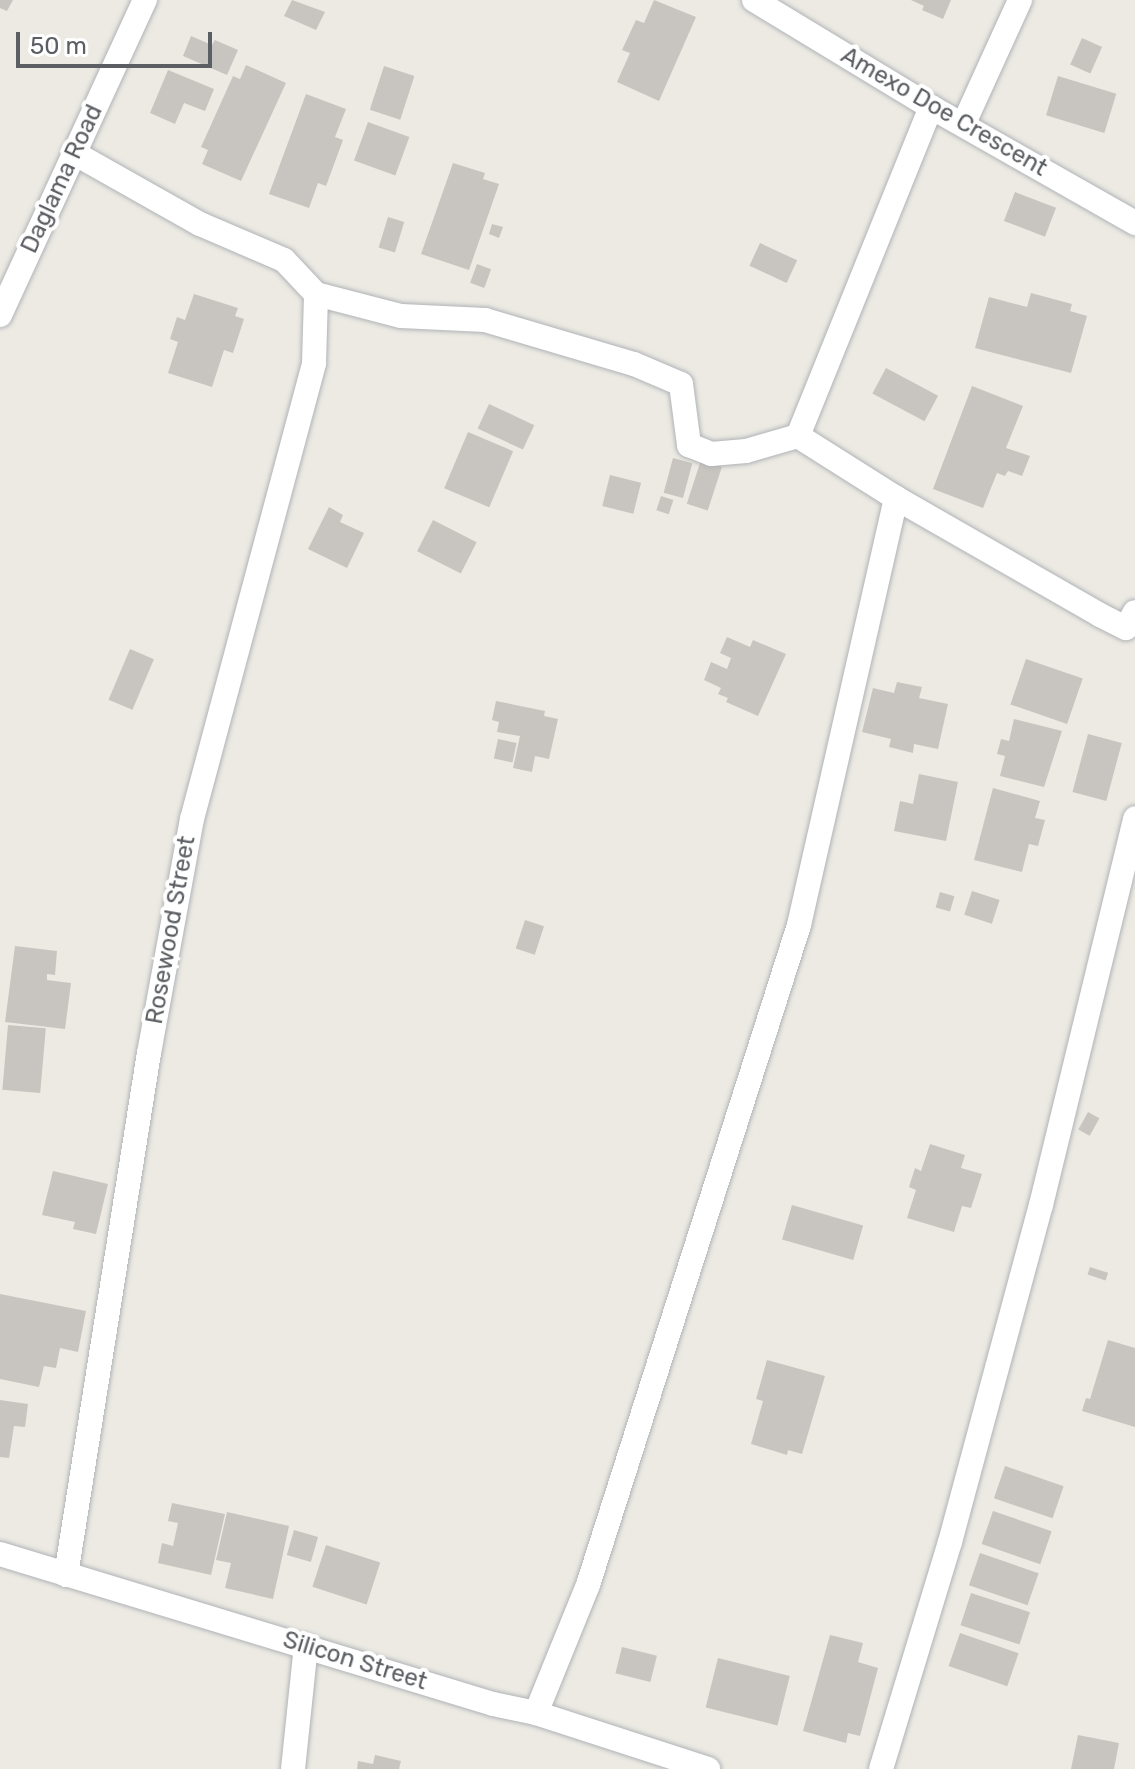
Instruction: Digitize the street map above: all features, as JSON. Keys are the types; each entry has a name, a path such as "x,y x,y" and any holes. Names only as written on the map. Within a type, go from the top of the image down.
{"street":[{"name":"Daglama Road","path":"0,315 145,0"},
{"name":"Amexo Doe Crescent","path":"754,0 931,107 964,123 1135,223"},
{"path":"964,123 1020,0"},
{"path":"798,436 931,107"},
{"path":"74,153 200,224 284,260 316,294 401,316 485,320 634,364 681,384 689,445 711,454 746,451 798,436 896,498 1132,624"},
{"name":"Rosewood Street","path":"66,1575 149,1053 192,819 314,363 316,294"},
{"path":"536,1713 588,1585 799,925 896,498"},
{"path":"881,1769 950,1542 1041,1205 1135,818"},
{"name":"Silicon Street","path":"0,1554 493,1704 536,1713 708,1769"},
{"path":"293,1769 306,1646"}],"building":[{"path":"0,0 13,0 7,11 0,8"},
{"path":"292,0 325,12 316,30 284,16"},
{"path":"654,0 696,17 659,101 617,82 630,53 622,50 636,20 644,23"},
{"path":"911,0 951,0 943,19 922,10 924,6"},
{"path":"191,36 212,45 215,40 238,50 227,75 183,56"},
{"path":"1082,38 1102,47 1090,73 1070,64"},
{"path":"246,65 286,83 241,181 202,164 208,150 201,147 233,76 240,79"},
{"path":"384,66 414,76 400,120 370,110"},
{"path":"168,70 214,89 205,111 184,103 175,124 150,113"},
{"path":"1058,76 1116,94 1104,133 1046,115"},
{"path":"306,94 346,109 335,137 343,140 326,186 318,183 309,208 269,194"},
{"path":"368,122 409,137 395,176 354,161"},
{"path":"453,163 485,173 483,179 499,184 469,270 421,254"},
{"path":"1015,192 1056,208 1045,237 1004,221"},
{"path":"388,217 404,222 395,253 379,248"},
{"path":"492,224 503,227 499,238 489,234"},
{"path":"760,243 797,260 787,283 749,266"},
{"path":"477,264 491,269 484,288 470,283"},
{"path":"1031,293 1072,304 1070,311 1087,316 1071,373 975,348 989,297 1027,307"},
{"path":"194,294 238,308 235,316 244,319 233,353 224,350 212,387 168,373 178,342 170,339 177,317 185,320"},
{"path":"886,368 938,396 924,421 872,394"},
{"path":"972,386 1023,406 1006,448 1030,456 1022,476 1008,471 1005,476 997,473 983,508 933,489"},
{"path":"489,404 534,425 523,450 478,428"},
{"path":"468,432 513,451 489,507 444,488"},
{"path":"673,458 692,463 683,498 664,493"},
{"path":"701,460 722,467 708,511 687,504"},
{"path":"610,475 641,483 633,514 602,506"},
{"path":"661,496 673,500 669,514 656,510"},
{"path":"329,507 343,515 340,522 364,533 347,568 308,549"},
{"path":"433,520 477,542 461,573 417,551"},
{"path":"727,637 750,647 753,640 786,654 758,716 726,702 728,698 718,694 721,688 704,680 711,662 727,669 731,658 720,653"},
{"path":"130,649 154,659 132,710 109,700"},
{"path":"1026,659 1083,679 1067,724 1010,704"},
{"path":"897,682 922,687 919,698 948,704 938,749 914,744 913,753 889,747 891,739 862,732 873,688 894,693"},
{"path":"496,701 545,711 544,716 558,719 549,759 535,756 532,772 513,768 520,736 497,732 499,722 492,720"},
{"path":"1014,719 1062,731 1044,787 1000,776 1005,756 997,754 1001,739 1009,741"},
{"path":"1088,734 1122,743 1106,801 1072,792"},
{"path":"498,739 517,743 512,763 494,759"},
{"path":"919,774 958,782 946,841 894,831 900,801 913,804"},
{"path":"993,788 1040,801 1035,818 1045,820 1038,846 1029,844 1022,872 974,860"},
{"path":"972,891 1000,900 992,924 964,915"},
{"path":"940,892 954,896 950,912 936,907"},
{"path":"525,920 544,926 535,955 516,949"},
{"path":"15,946 57,951 55,975 47,974 47,980 71,983 65,1029 5,1022"},
{"path":"8,1025 46,1028 40,1093 2,1090"},
{"path":"1088,1112 1099,1118 1090,1136 1078,1129"},
{"path":"930,1144 965,1155 961,1168 982,1174 971,1208 962,1206 954,1232 907,1218 916,1190 909,1187 915,1168 921,1171"},
{"path":"53,1171 108,1184 96,1234 73,1229 75,1222 42,1215"},
{"path":"792,1205 863,1225 853,1260 782,1240"},
{"path":"1090,1267 1108,1273 1106,1280 1088,1275"},
{"path":"0,1294 86,1311 78,1352 60,1348 56,1368 44,1366 39,1387 0,1379"},
{"path":"1108,1340 1135,1348 1135,1427 1082,1411 1086,1398 1090,1399"},
{"path":"767,1360 825,1376 802,1454 788,1450 787,1455 751,1444 763,1401 756,1399"},
{"path":"0,1400 28,1404 25,1427 14,1426 9,1458 0,1457"},
{"path":"1005,1466 1064,1486 1053,1518 994,1498"},
{"path":"172,1503 225,1514 211,1575 158,1563 162,1543 173,1546 178,1523 168,1521"},
{"path":"993,1511 1052,1531 1040,1564 982,1544"},
{"path":"227,1512 289,1526 273,1599 225,1588 231,1563 216,1560"},
{"path":"294,1530 318,1537 311,1562 287,1555"},
{"path":"326,1545 380,1563 367,1604 312,1587"},
{"path":"980,1553 1039,1573 1028,1605 969,1585"},
{"path":"971,1593 1030,1612 1019,1644 960,1625"},
{"path":"960,1633 1019,1653 1007,1686 949,1666"},
{"path":"830,1635 863,1643 858,1662 878,1668 860,1736 848,1733 846,1743 803,1731"},
{"path":"622,1647 657,1656 650,1682 615,1673"},
{"path":"718,1658 790,1676 777,1725 706,1707"},
{"path":"1078,1735 1119,1743 1114,1769 1071,1769"},
{"path":"375,1755 401,1761 399,1769 357,1769 358,1761 373,1764"}]}
